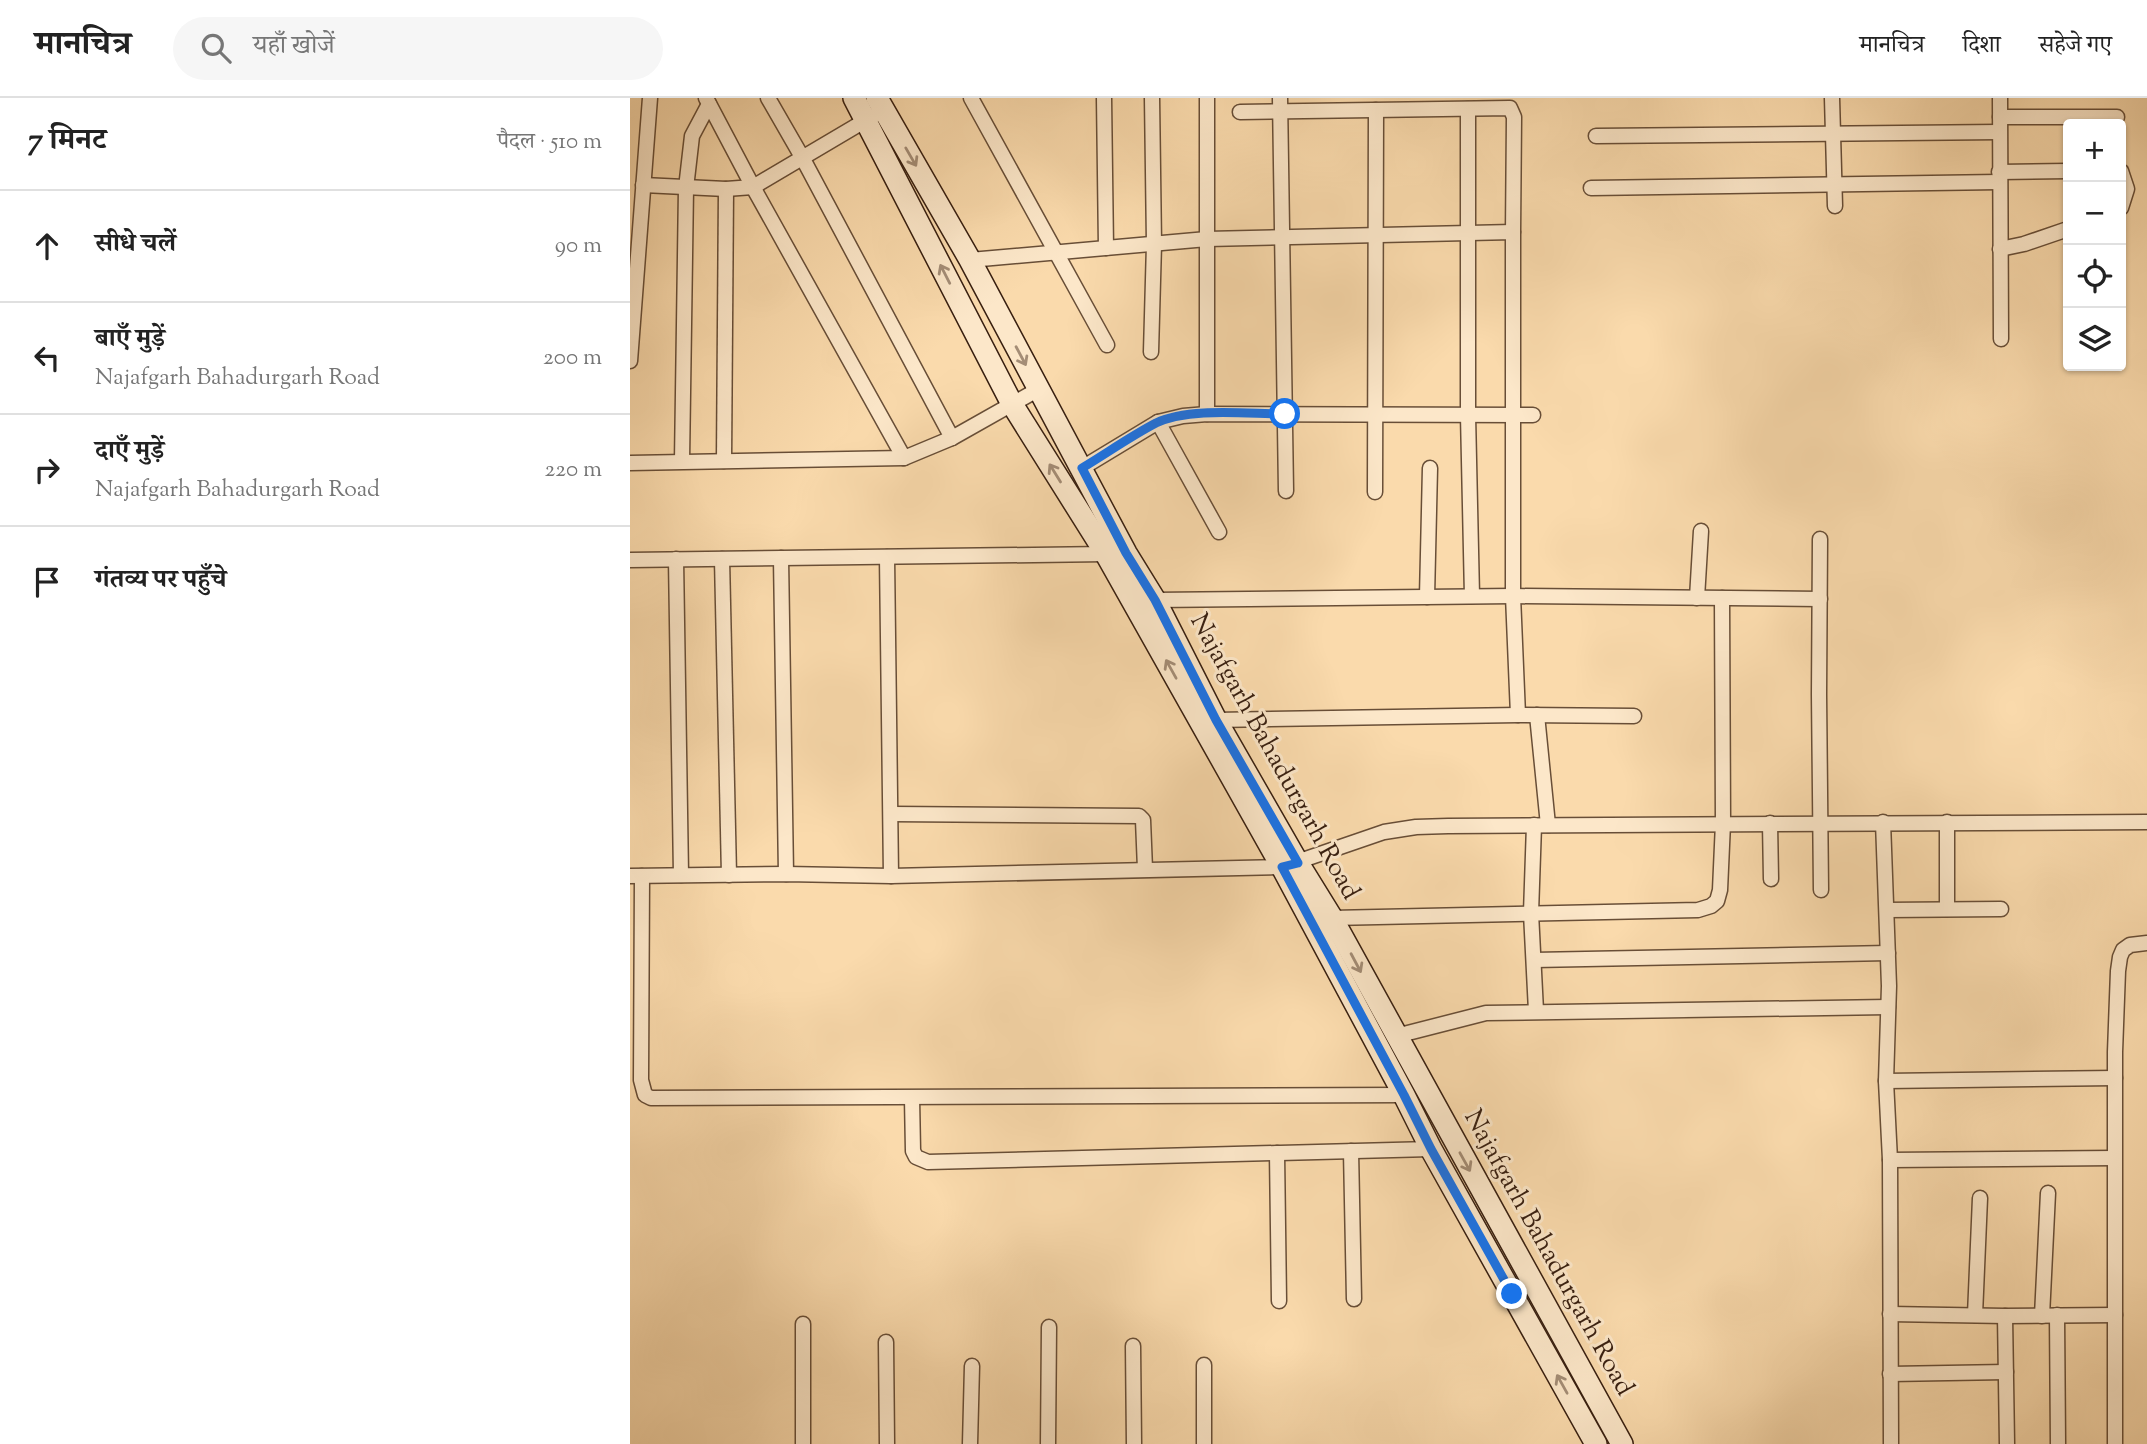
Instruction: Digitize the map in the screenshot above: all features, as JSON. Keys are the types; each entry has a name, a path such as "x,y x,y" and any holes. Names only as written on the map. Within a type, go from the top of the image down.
{"main road":[{"name":"Najafgarh Bahadurgarh Road","path":"853,98 875,109 970,260 1126,553 1155,600 1431,1149 1596,1444"},
{"name":"Najafgarh Bahadurgarh Road","path":"875,109 1012,404 1106,554 1290,865 1332,918 1622,1444"},
{"path":"1479,1235 1501,1226"}],"street":[{"path":"630,361 650,98"},
{"path":"768,98 952,439"},
{"path":"971,98 1107,345"},
{"path":"1104,98 1106,248"},
{"path":"1151,352 1154,244 1152,98"},
{"path":"1207,98 1207,414"},
{"path":"1832,98 1835,206"},
{"path":"2000,98 2001,339"},
{"path":"707,101 904,458"},
{"path":"682,461 686,188 692,136 707,101"},
{"path":"1280,105 1286,491"},
{"path":"1240,112 1280,105 1376,110 1510,108 1513,113 1513,596 1518,715"},
{"path":"643,185 726,189 753,187 875,109"},
{"path":"1468,109 1468,415 1472,596"},
{"path":"1375,492 1376,110"},
{"path":"1597,136 1834,132 2117,117"},
{"path":"1591,188 1834,184 2063,172"},
{"path":"724,461 726,189"},
{"path":"2000,249 2063,231"},
{"path":"970,260 1207,239 1513,232"},
{"path":"630,463 904,458 952,439 1039,389"},
{"path":"1082,468 1158,422 1182,416 1533,415"},
{"path":"1158,422 1219,532"},
{"path":"1427,597 1430,468"},
{"path":"1697,598 1701,531"},
{"path":"1820,539 1821,890"},
{"path":"630,560 1106,554"},
{"path":"887,557 891,876"},
{"path":"781,558 786,874"},
{"path":"676,559 681,875"},
{"path":"722,559 729,875"},
{"path":"1155,600 1472,596 1820,599"},
{"path":"1332,918 1698,910 1711,906 1717,901 1720,890 1723,824 1722,598"},
{"path":"1216,720 1518,715 1634,716"},
{"path":"1536,1011 1531,913 1541,825 1537,716"},
{"path":"892,814 1139,816 1143,820 1144,869"},
{"path":"1404,1095 651,1098 645,1095 641,1080 636,876 891,876 1290,865 1384,832 1416,827 1821,822 2147,822"},
{"path":"1883,822 1888,953 1886,1081 1890,1160 1891,1444"},
{"path":"1947,822 1947,909"},
{"path":"1770,823 1771,878"},
{"path":"1887,910 2001,909"},
{"path":"2115,1444 2114,1158 2120,957 2123,950 2130,945 2147,943"},
{"path":"1534,960 1888,953"},
{"path":"1396,1037 1486,1013 1888,1007"},
{"path":"1886,1081 2115,1079"},
{"path":"912,1098 914,1150 916,1157 929,1162 1431,1149"},
{"path":"1351,1151 1354,1299"},
{"path":"1277,1153 1279,1301"},
{"path":"1890,1160 2114,1158"},
{"path":"2048,1194 2050,1316 2058,1444"},
{"path":"1975,1315 1980,1198"},
{"path":"1890,1314 2115,1315"},
{"path":"2005,1316 2007,1444"},
{"path":"803,1324 803,1444"},
{"path":"1048,1444 1049,1327"},
{"path":"886,1342 887,1444"},
{"path":"1133,1346 1134,1444"},
{"path":"1204,1444 1205,1365"},
{"path":"970,1444 972,1366"},
{"path":"1890,1374 2006,1373"}],"route":[{"path":"1285,414 1207,414 1158,422 1082,468 1126,553 1155,600 1216,720 1298,863 1282,867 1431,1149 1512,1294"}]}
